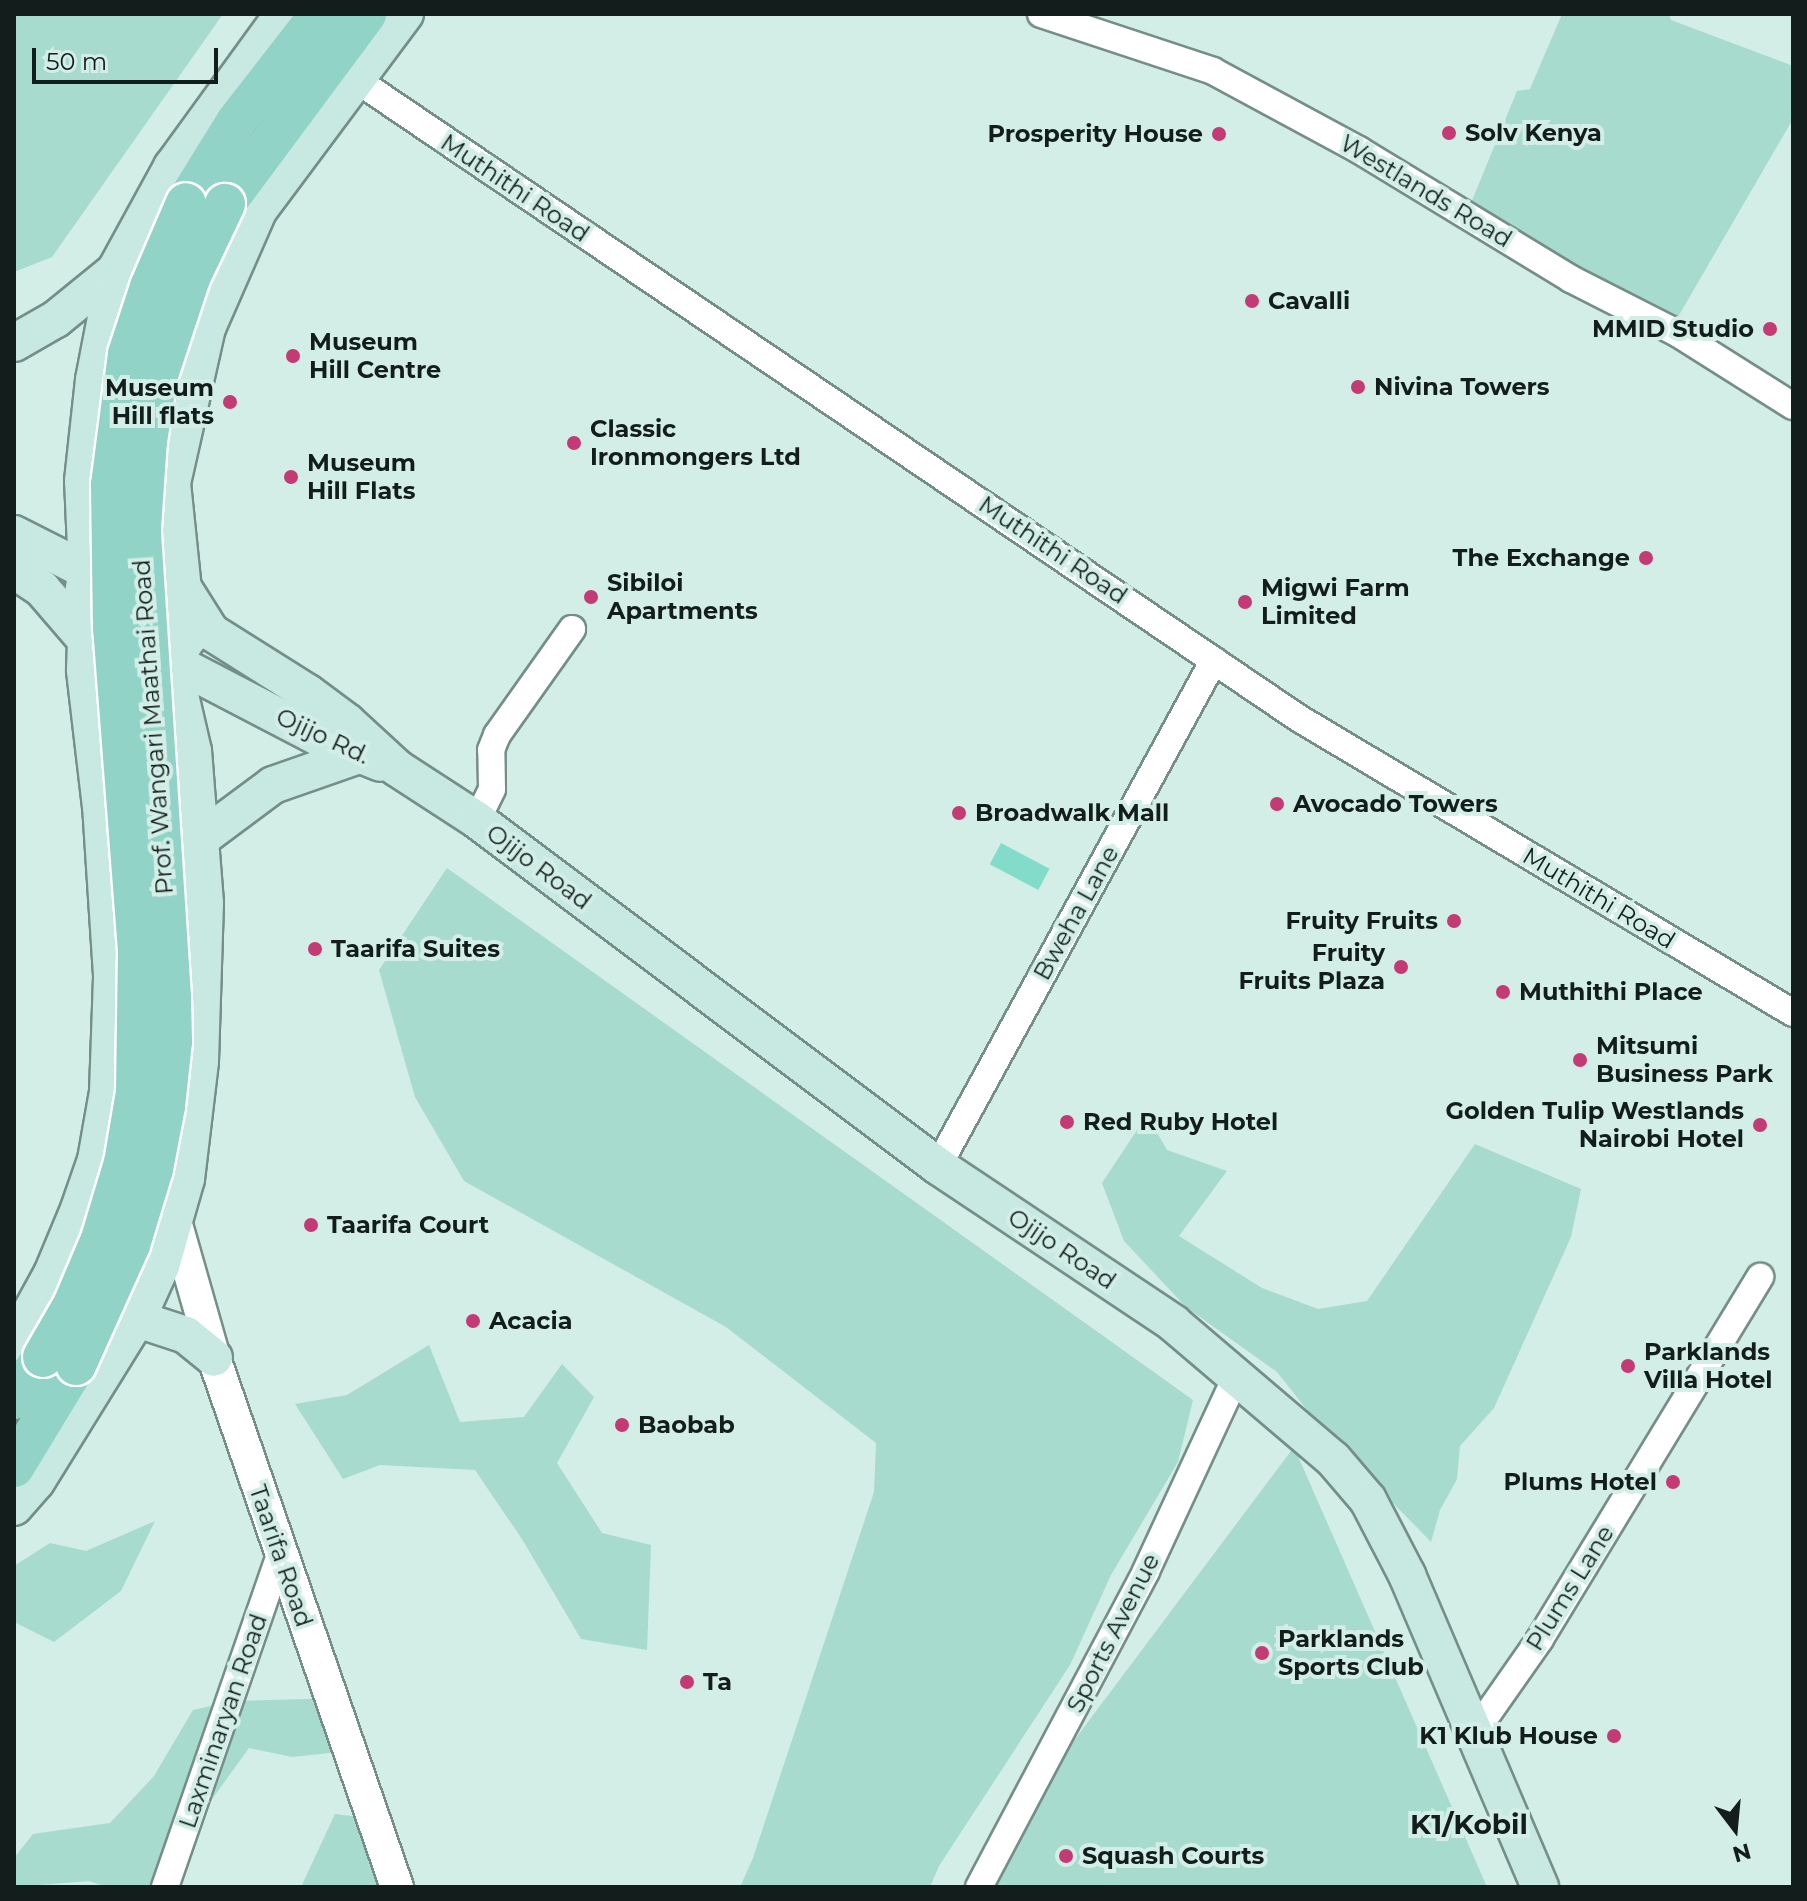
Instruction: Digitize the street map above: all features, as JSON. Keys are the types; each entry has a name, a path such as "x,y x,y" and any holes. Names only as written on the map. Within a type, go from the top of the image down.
{"main road":[{"path":"86,641 79,615 87,571 83,481 94,380 115,271 172,167 283,14"},
{"path":"224,92 241,86 301,14"},
{"name":"Prof. Wangari Maathai Road","path":"44,1355 73,1305 101,1239 124,1163 136,1092 138,951 113,629 111,485 128,354 150,287 186,203 236,122 320,14"},
{"name":"Prof. Wangari Maathai Road","path":"182,586 172,483 207,328 258,211 342,70 366,14"},
{"name":"Prof. Wangari Maathai Road","path":"14,1399 44,1355 130,1245 153,1169 165,1106 172,1042 171,997 141,573 145,470 157,378 190,278 225,204 342,70 405,14"},
{"path":"14,343 56,319 115,271"},
{"path":"14,534 87,571"},
{"name":"Ojijo Rd.","path":"87,571 105,558 126,554 157,560 182,586 211,632 308,693 347,722 397,768"},
{"path":"14,570 42,589 101,663 124,679 153,678 172,661 188,638 182,586"},
{"name":"Prof. Wangari Maathai Road","path":"14,1467 44,1355 52,1274 96,1160 108,1092 112,975 101,807 85,670 86,641"},
{"name":"Prof. Wangari Maathai Road","path":"14,1507 36,1482 137,1319 161,1266 186,1179 200,1061 205,903 193,751 172,661"},
{"name":"Ojijo Rd.","path":"172,661 356,756 397,768"},
{"path":"199,840 273,785 356,756"},
{"name":"Ojijo Road","path":"397,768 477,820 938,1166 1173,1323 1333,1459 1368,1500 1407,1575 1540,1887"},
{"path":"137,1319 173,1329 214,1358"}],"street":[{"name":"Westlands Road","path":"1041,14 1213,71 1359,150 1571,279 1677,333 1793,406"},
{"name":"Muthithi Road","path":"342,70 1300,719 1793,1013"},
{"path":"477,820 492,789 491,750 497,735 572,629"},
{"name":"Bweha Lane","path":"938,1166 1214,660"},
{"name":"Taarifa Road","path":"175,1221 214,1358 397,1887"},
{"name":"Plums Lane","path":"1475,1732 1540,1639 1760,1277"},
{"name":"Sports Avenue","path":"979,1887 1146,1571 1237,1375"},
{"name":"Laxminaryan Road","path":"165,1887 280,1555"}],"shaded area":[{"path":"14,14 223,14 52,257 14,272"},
{"path":"1562,14 1669,14 1671,20 1793,66 1793,119 1675,322 1471,203 1517,91 1530,89"},
{"path":"1001,843 1050,869 1038,890 990,864"},
{"path":"447,868 1193,1400 1178,1462 1111,1575 1070,1665 939,1866 930,1887 740,1887 753,1858 874,1492 876,1443 726,1327 464,1181 415,1097 379,970"},
{"path":"1147,1115 1167,1150 1227,1171 1179,1236 1262,1288 1318,1309 1367,1301 1475,1144 1581,1189 1571,1237 1494,1408 1460,1446 1457,1479 1440,1510 1431,1542 1327,1435 1277,1372 1186,1307 1124,1241 1102,1183"},
{"path":"429,1345 460,1422 524,1417 562,1364 594,1397 557,1463 602,1533 651,1545 647,1650 581,1639 522,1539 475,1470 380,1465 343,1479 295,1404 347,1395"},
{"name":"Parklands Sports Club","path":"1294,1447 1487,1887 981,1887 986,1858"},
{"path":"155,1521 121,1591 54,1642 14,1622 14,1566 50,1543 86,1551"},
{"path":"342,1698 366,1749 292,1757 249,1748 202,1813 169,1887 106,1887 89,1881 14,1887 14,1858 33,1834 110,1823 154,1776 193,1710 234,1701"},
{"path":"335,1814 393,1821 408,1887 301,1887"}],"place":[{"name":"Solv Kenya","path":"1449,133"},
{"name":"Prosperity House","path":"1219,134"},
{"name":"Cavalli","path":"1252,301"},
{"name":"MMID Studio","path":"1770,329"},
{"name":"Museum Hill Centre","path":"293,356"},
{"name":"Nivina Towers","path":"1358,387"},
{"name":"Museum Hill flats","path":"230,402"},
{"name":"Classic Ironmongers Ltd","path":"574,443"},
{"name":"Museum Hill Flats","path":"291,477"},
{"name":"The Exchange","path":"1646,558"},
{"name":"Sibiloi Apartments","path":"591,597"},
{"name":"Migwi Farm Limited","path":"1245,602"},
{"name":"Avocado Towers","path":"1277,804"},
{"name":"Broadwalk Mall","path":"959,813"},
{"name":"Fruity Fruits","path":"1454,921"},
{"name":"Taarifa Suites","path":"315,949"},
{"name":"Fruity Fruits Plaza","path":"1401,967"},
{"name":"Muthithi Place","path":"1503,992"},
{"name":"Mitsumi Business Park","path":"1580,1060"},
{"name":"Red Ruby Hotel","path":"1067,1122"},
{"name":"Golden Tulip Westlands Nairobi Hotel","path":"1760,1125"},
{"name":"Taarifa Court","path":"311,1225"},
{"name":"Acacia","path":"473,1321"},
{"name":"Parklands Villa Hotel","path":"1628,1366"},
{"name":"Baobab","path":"622,1425"},
{"name":"Plums Hotel","path":"1673,1482"},
{"name":"Parklands Sports Club","path":"1262,1653"},
{"name":"Ta","path":"687,1682"},
{"name":"K1 Klub House","path":"1614,1736"},
{"name":"Squash Courts","path":"1066,1856"}],"district":[{"name":"K1/Kobil","path":"1469,1824"}]}
